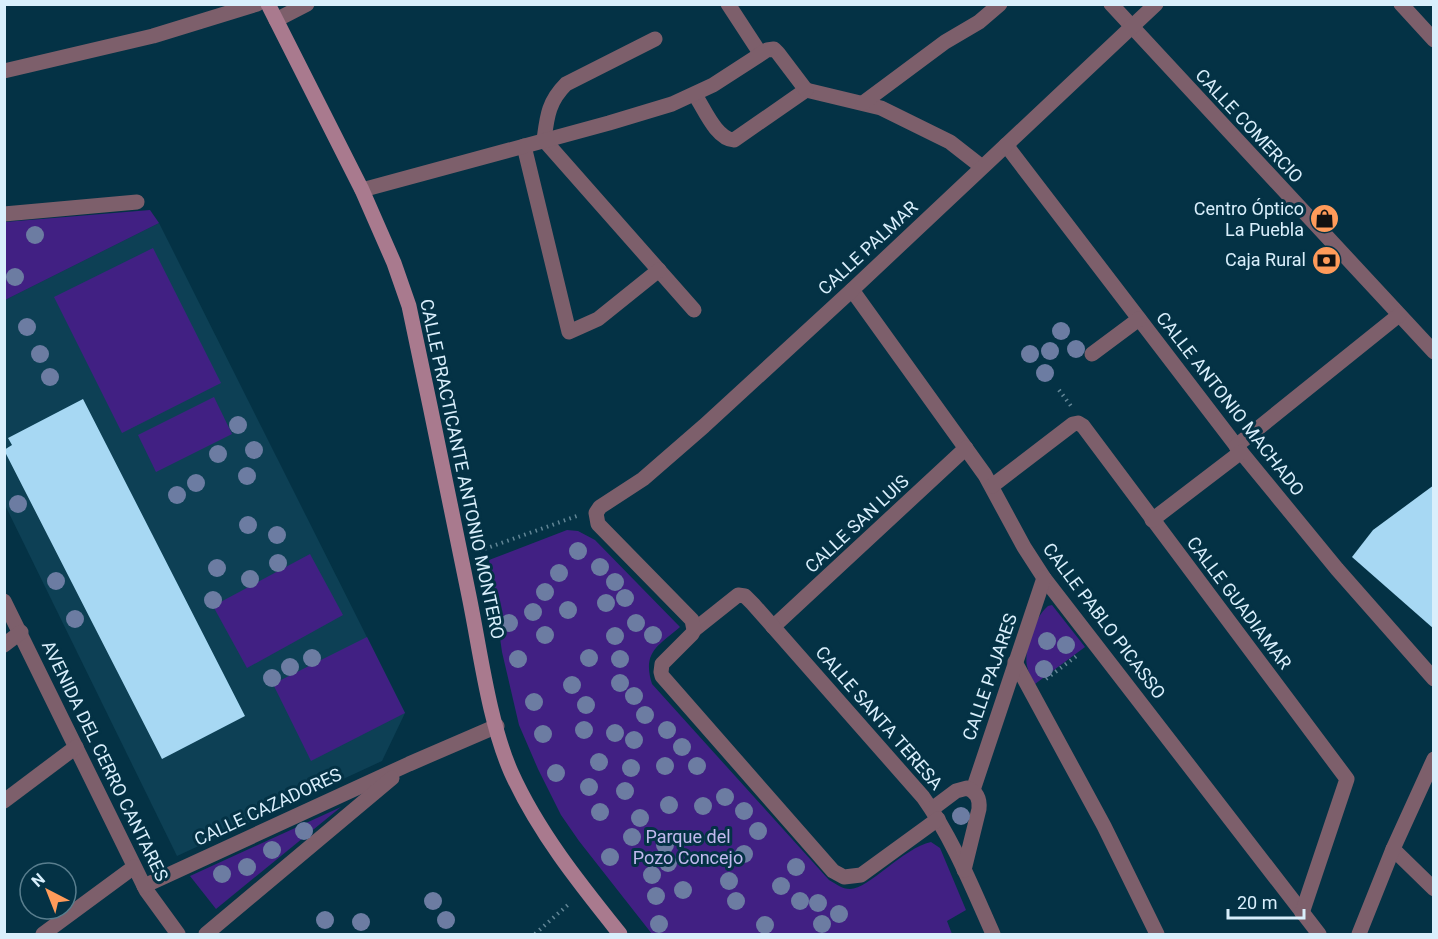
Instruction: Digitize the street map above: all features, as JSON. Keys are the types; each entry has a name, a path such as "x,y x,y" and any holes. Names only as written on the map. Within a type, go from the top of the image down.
{"main road":[{"name":"CALLE PRACTICANTE ANTONIO MONTERO","path":"268,4 362,190 394,263 409,306 497,726 511,771 536,820 585,891 620,934"}],"street":[{"path":"4,70 153,36 257,4"},
{"path":"276,20 307,4"},
{"path":"729,4 760,53"},
{"path":"863,103 945,42 979,22 1000,4"},
{"name":"CALLE COMERCIO","path":"1111,4 1434,352"},
{"name":"CALLE PALMAR","path":"596,513 643,479 672,454 852,290 1156,4"},
{"path":"1401,4 1434,40"},
{"path":"544,141 550,105 555,94 566,84 655,39"},
{"path":"362,190 609,123 695,95 760,53 774,50 806,90 881,108 940,137 982,167"},
{"path":"695,95 719,132 728,140 734,140 806,90"},
{"path":"544,141 694,310"},
{"name":"CALLE ANTONIO MACHADO","path":"1006,145 1239,449 1336,569 1434,679"},
{"path":"524,146 569,332 598,319 659,270"},
{"path":"4,214 137,202"},
{"name":"CALLE PABLO PICASSO","path":"852,290 992,486 1024,547 1044,578 1319,934"},
{"path":"1152,520 1399,315"},
{"path":"1092,354 1139,318"},
{"name":"CALLE GUADIAMAR","path":"992,486 1073,424 1078,423 1083,426 1347,779 1302,913"},
{"name":"CALLE SAN LUIS","path":"773,627 966,448"},
{"path":"596,513 601,527 689,616 694,625 692,634 662,664 663,676 837,874 852,877 861,875 935,814 961,789 973,790"},
{"name":"CALLE PAJARES","path":"964,870 980,809 980,801 973,790 1044,578"},
{"name":"CALLE SANTA TERESA","path":"694,630 738,595 745,596 749,600 914,786 935,814 993,934"},
{"name":"AVENIDA DEL CERRO CANTARES","path":"4,601 134,867 162,915 178,934"},
{"path":"4,645 21,632"},
{"path":"1015,662 1104,826 1157,934"},
{"name":"CALLE CAZADORES","path":"144,886 497,726"},
{"path":"4,801 76,747"},
{"path":"1359,934 1393,849 1434,759"},
{"name":"CALLE CAZADORES","path":"206,934 409,764"},
{"path":"1393,849 1434,889"},
{"path":"43,934 134,867"}],"path":[{"path":"462,558 596,513"},
{"path":"1030,690 1094,643"},
{"path":"535,934 585,891"}],"shaded area":[{"path":"159,223 405,713 382,761 177,856 5,505 5,300"}],"green space":[{"path":"150,210 159,223 5,300 5,222"},
{"path":"153,248 221,383 122,433 54,297"},
{"path":"214,397 232,434 156,472 138,435"},
{"name":"Parque del Pozo Concejo","path":"567,530 578,531 595,540 680,627 659,645 651,657 649,673 652,684 829,880 844,888 858,887 909,852 931,842 940,848 966,910 947,921 952,934 652,934 561,815 519,725 502,652 489,560"},
{"path":"310,554 343,615 247,668 213,606"},
{"path":"1052,605 1085,647 1035,684 1027,666 1027,651 1038,618 1048,606"},
{"path":"367,637 405,713 311,761 273,684"},
{"path":"341,807 216,909 190,876"}],"building":[{"path":"83,399 245,716 162,759 4,450 12,445 8,438"},
{"path":"1434,485 1434,629 1352,557 1373,530"}],"place":[{"name":"Centro Óptico La Puebla","path":"1325,219"},
{"name":"Caja Rural","path":"1327,260"}]}
